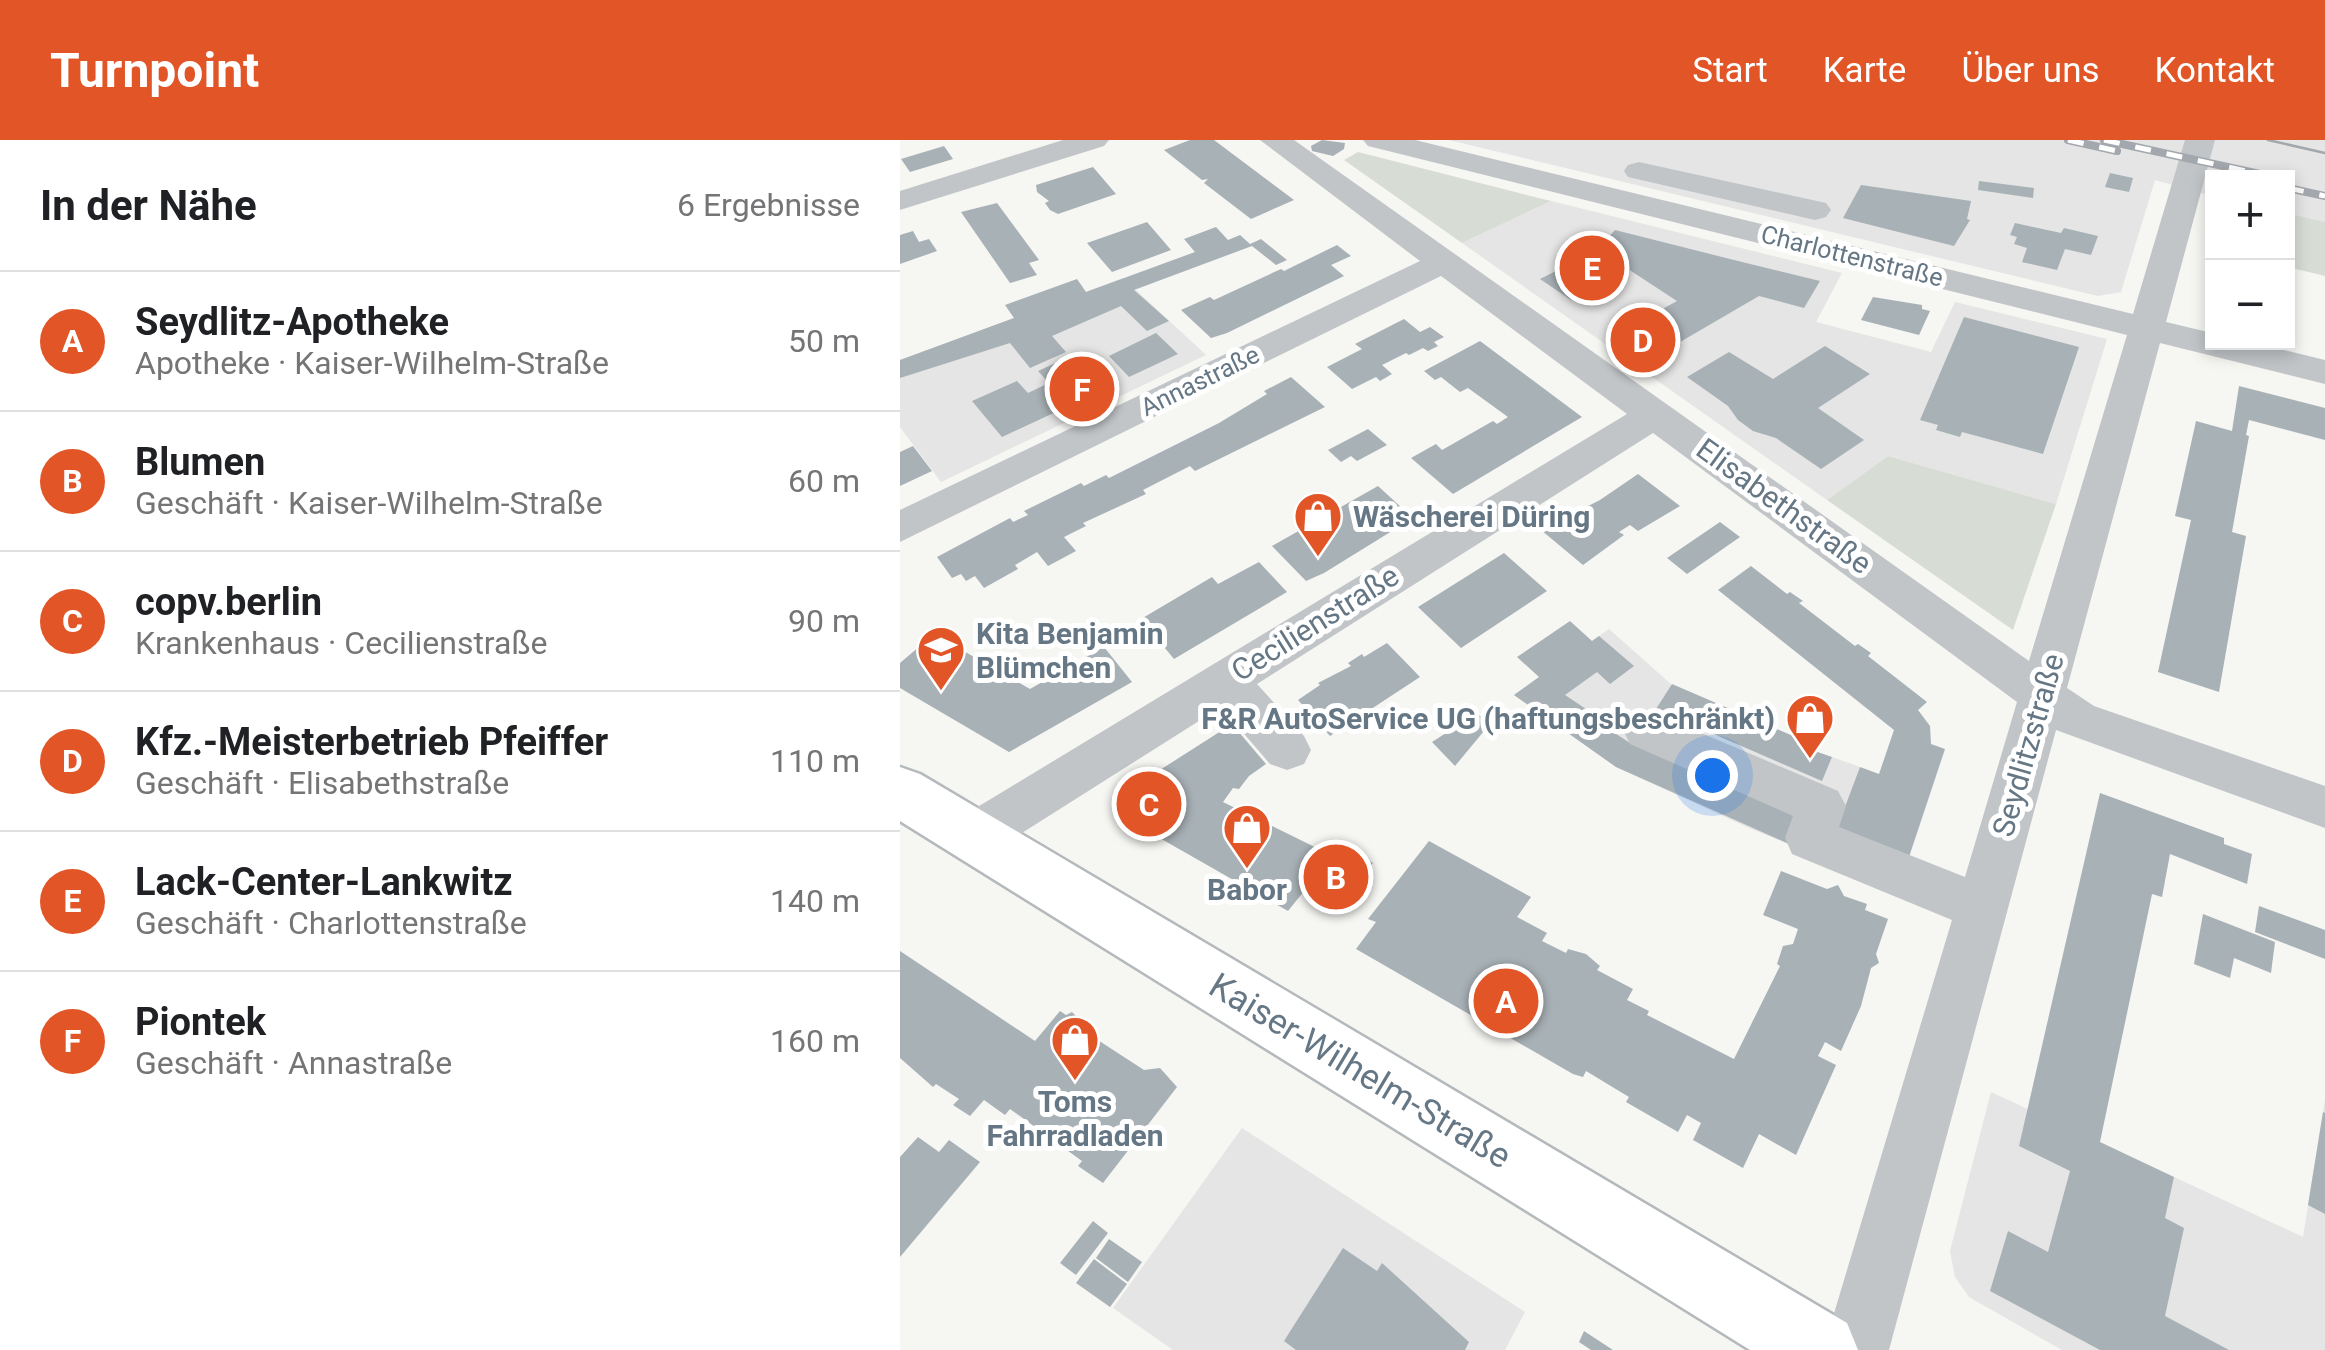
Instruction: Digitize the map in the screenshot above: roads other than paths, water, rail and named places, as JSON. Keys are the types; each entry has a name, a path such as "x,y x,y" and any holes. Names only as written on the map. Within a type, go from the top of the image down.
{"main road":[{"name":"Kaiser-Wilhelm-Straße","path":"900,791 1820,1350"}],"street":[{"path":"900,201 1094,140"},
{"name":"Elisabethstraße","path":"1275,140 2077,720 2325,807"},
{"name":"Charlottenstraße","path":"1378,140 2325,372"},
{"path":"1498,140 1554,152"},
{"name":"Seydlitzstraße","path":"1856,1350 2200,140"},
{"path":"1610,165 1814,210"},
{"name":"Annastraße","path":"900,527 1446,261"},
{"name":"Cecilienstraße","path":"974,836 1657,413"},
{"path":"1224,679 1287,750"},
{"path":"1647,730 1821,806 1810,838 1982,908"}],"tram line":[{"path":"2268,140 2325,153"}],"railway":[{"path":"2068,140 2117,151"},
{"path":"2104,140 2241,170"},
{"path":"2295,190 2325,196"}],"place":[{"name":"Lack-Center-Lankwitz","path":"1592,268"},
{"name":"Kfz.-Meisterbetrieb Pfeiffer","path":"1643,340"},
{"name":"Piontek","path":"1082,389"},
{"name":"Wäscherei Düring","path":"1318,558"},
{"name":"Kita Benjamin Blümchen","path":"941,692"},
{"name":"F&R AutoService UG (haftungsbeschränkt)","path":"1810,760"},
{"name":"copv.berlin","path":"1149,804"},
{"name":"Babor","path":"1247,870"},
{"name":"Blumen","path":"1336,877"},
{"name":"Seydlitz-Apotheke","path":"1506,1001"},
{"name":"Toms Fahrradladen","path":"1075,1082"}]}
